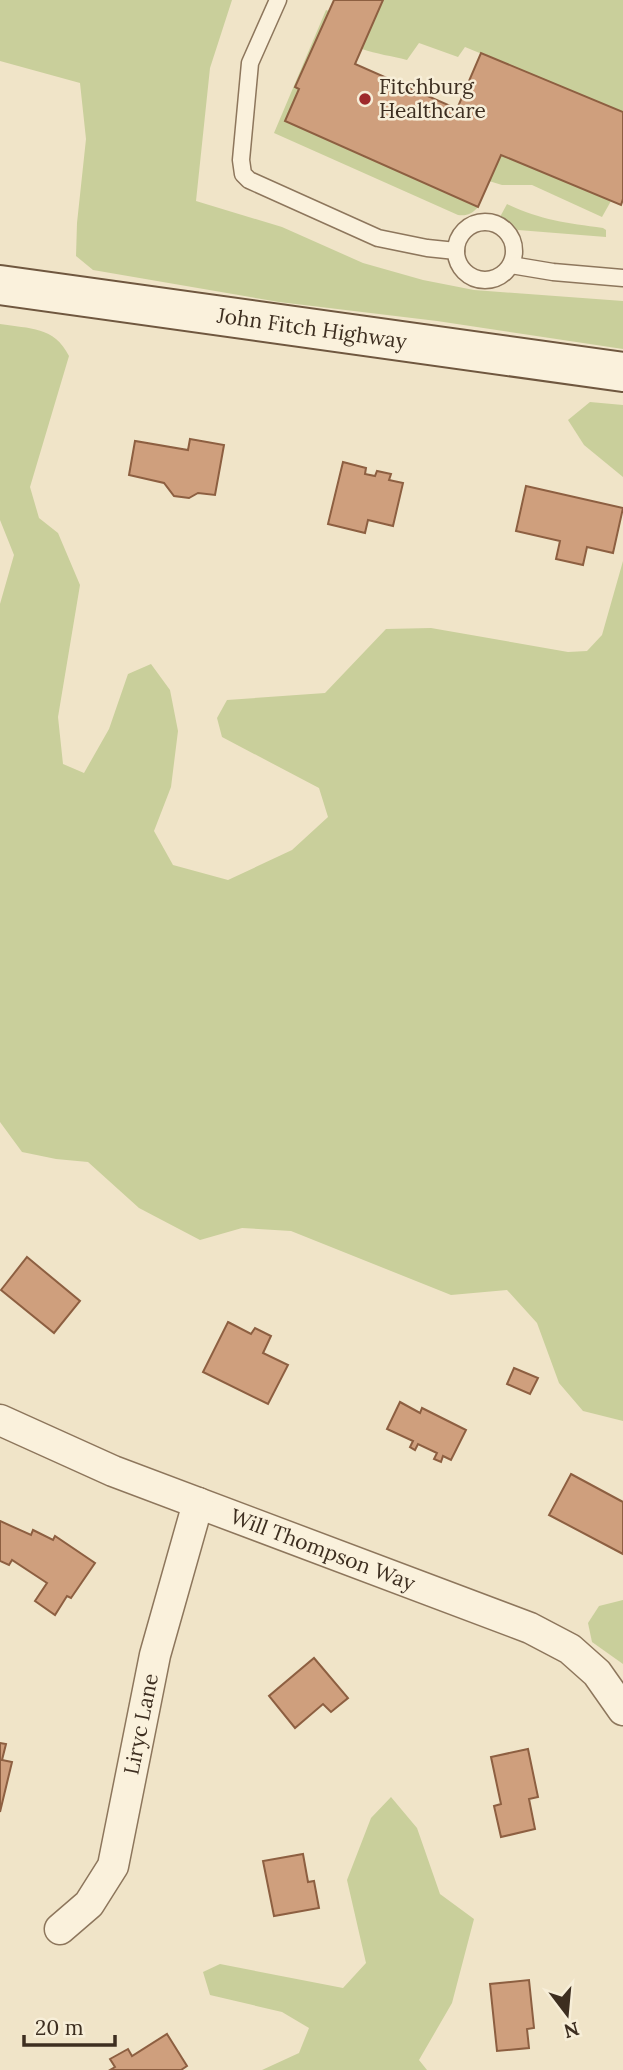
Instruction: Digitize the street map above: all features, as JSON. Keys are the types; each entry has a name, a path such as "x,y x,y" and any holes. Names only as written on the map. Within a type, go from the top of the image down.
{"main road":[{"name":"John Fitch Highway","path":"0,285 623,372"}],"street":[{"name":"Will Thompson Way","path":"0,1420 113,1471 530,1628 570,1648 597,1673 623,1710"},
{"name":"Liryc Lane","path":"60,1929 89,1904 113,1866 155,1655 198,1503"}],"lane":[{"path":"278,0 250,63 241,160 243,174 248,180 378,237 426,248 456,251"},
{"path":"479,222 488,222 505,230 511,237 514,256 511,265 497,278 488,280 469,276 462,270 456,251 462,232 479,222"},
{"path":"511,265 552,272 623,278"}],"green space":[{"path":"0,0 232,0 210,68 196,201 282,227 363,263 423,280 474,290 623,301 623,349 437,321 279,302 93,270 76,256 86,139 80,83 0,61"},
{"path":"383,0 623,0 623,112 465,47 458,57 419,43 407,60 362,49"},
{"path":"326,10 329,11 295,87 299,89 285,121 478,207 474,211 467,215 458,215 274,133"},
{"path":"501,155 611,201 602,217 532,185 502,185 489,181"},
{"path":"507,204 542,217 603,228 606,230 606,237 518,230 500,217"},
{"path":"0,324 31,328 48,334 63,346 69,356 30,487 39,518 58,533 80,585 58,717 63,764 84,773 109,729 128,674 151,664 170,690 178,731 171,787 154,831 173,865 228,880 292,850 328,817 319,788 222,737 217,718 227,700 325,693 386,629 431,628 568,652 587,651 602,635 623,561 623,1421 583,1411 559,1383 537,1323 507,1290 451,1295 291,1231 242,1228 200,1240 139,1208 88,1162 22,1152 0,1122 0,604 14,555 0,520"},
{"path":"590,402 623,405 623,477 584,445 568,420"},
{"path":"623,1600 623,1664 592,1642 588,1623 599,1606"},
{"path":"391,1797 417,1828 440,1894 474,1919 452,2003 419,2060 427,2070 262,2070 299,2053 309,2028 282,2012 210,1995 203,1972 220,1964 343,1988 366,1963 347,1880 371,1818"}],"building":[{"name":"Fitchburg Healthcare","path":"334,0 383,0 355,64 457,109 481,53 623,112 621,205 501,155 478,207 285,121 299,89 295,87"},
{"path":"190,439 224,445 215,495 198,493 189,498 174,496 164,483 129,475 135,441 188,450"},
{"path":"343,462 366,468 365,474 375,476 377,471 391,474 389,480 403,483 393,526 368,520 365,533 328,524"},
{"path":"526,486 623,508 613,553 587,547 583,565 556,559 560,541 516,531"},
{"path":"27,1257 80,1301 54,1333 1,1290"},
{"path":"228,1322 251,1334 255,1328 271,1336 263,1353 288,1365 268,1404 203,1372"},
{"path":"514,1368 538,1378 530,1394 507,1384"},
{"path":"400,1402 420,1413 422,1408 466,1430 451,1460 443,1456 441,1462 434,1459 437,1453 418,1444 415,1450 410,1447 413,1441 387,1429"},
{"path":"571,1474 623,1502 623,1554 549,1515"},
{"path":"0,1521 31,1535 33,1530 53,1540 55,1536 95,1563 71,1598 67,1596 55,1615 35,1601 47,1583 12,1560 9,1565 0,1561"},
{"path":"314,1658 348,1698 331,1712 323,1704 295,1728 269,1696"},
{"path":"0,1743 6,1744 2,1760 12,1762 0,1812"},
{"path":"528,1749 538,1797 529,1799 535,1829 501,1837 494,1806 501,1804 491,1757"},
{"path":"303,1854 308,1882 314,1881 319,1908 274,1916 263,1861"},
{"path":"529,1980 534,2028 527,2029 529,2048 497,2051 490,1984"},
{"path":"167,2034 187,2066 181,2070 110,2070 115,2067 110,2059 128,2049 132,2056"}],"place":[{"name":"Fitchburg Healthcare","path":"365,99"}]}
